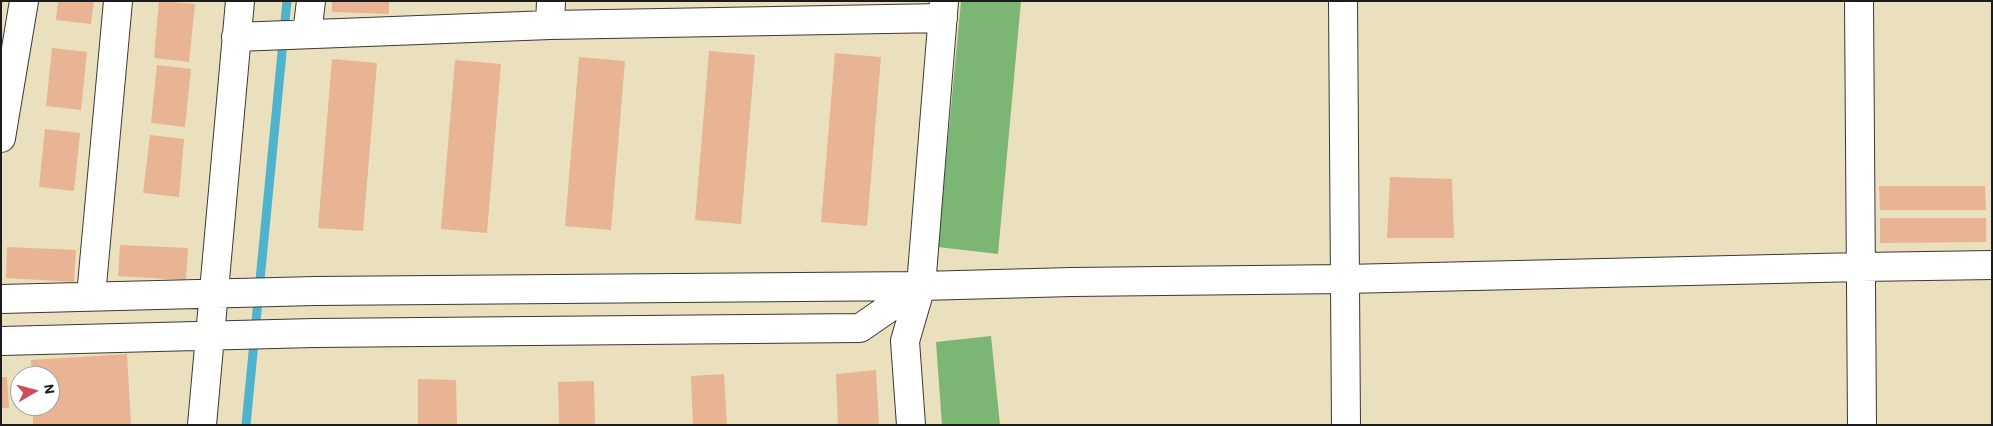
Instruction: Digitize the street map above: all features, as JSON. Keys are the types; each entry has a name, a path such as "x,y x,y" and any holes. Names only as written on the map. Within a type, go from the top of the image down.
{"street":[{"path":"91,296 118,1"},
{"path":"202,425 240,1"},
{"path":"307,34 311,1"},
{"path":"1343,1 1346,425"},
{"path":"1859,1 1862,425"},
{"path":"236,37 307,34 550,13 944,10 920,286 905,341 911,425"},
{"path":"1,138 15,13"},
{"path":"1,299 334,291 1345,280 1992,265"},
{"path":"1,340 333,332 860,328 920,286"}],"green space":[{"path":"961,1 1021,1 998,254 938,247"},
{"path":"991,336 1000,425 942,425 936,342"}],"building":[{"path":"58,1 94,1 91,24 56,20"},
{"path":"159,1 195,4 189,62 154,58"},
{"path":"332,1 389,1 389,14 332,12"},
{"path":"52,48 87,52 81,110 46,106"},
{"path":"709,51 755,55 741,224 695,220"},
{"path":"835,53 881,57 867,226 821,222"},
{"path":"579,57 625,61 611,230 565,226"},
{"path":"332,59 377,63 363,231 318,228"},
{"path":"455,60 501,64 487,233 441,229"},
{"path":"157,65 191,69 185,127 151,123"},
{"path":"45,129 80,133 74,191 39,187"},
{"path":"150,135 184,139 179,197 143,193"},
{"path":"1390,177 1452,179 1454,238 1387,238"},
{"path":"1879,186 1985,186 1986,210 1880,210"},
{"path":"1880,218 1986,218 1986,242 1880,243"},
{"path":"120,245 188,248 186,280 118,276"},
{"path":"7,247 76,250 74,282 6,278"},
{"path":"127,354 131,425 33,425 33,416 60,416 60,366 31,366 31,360"},
{"path":"876,370 879,425 838,425 836,374"},
{"path":"724,374 727,425 693,425 691,376"},
{"path":"1,377 7,377 9,408 1,408"},
{"path":"418,379 456,380 457,425 418,425"},
{"path":"594,381 595,425 559,425 558,382"}],"waterway":[{"path":"246,425 287,1"}]}
